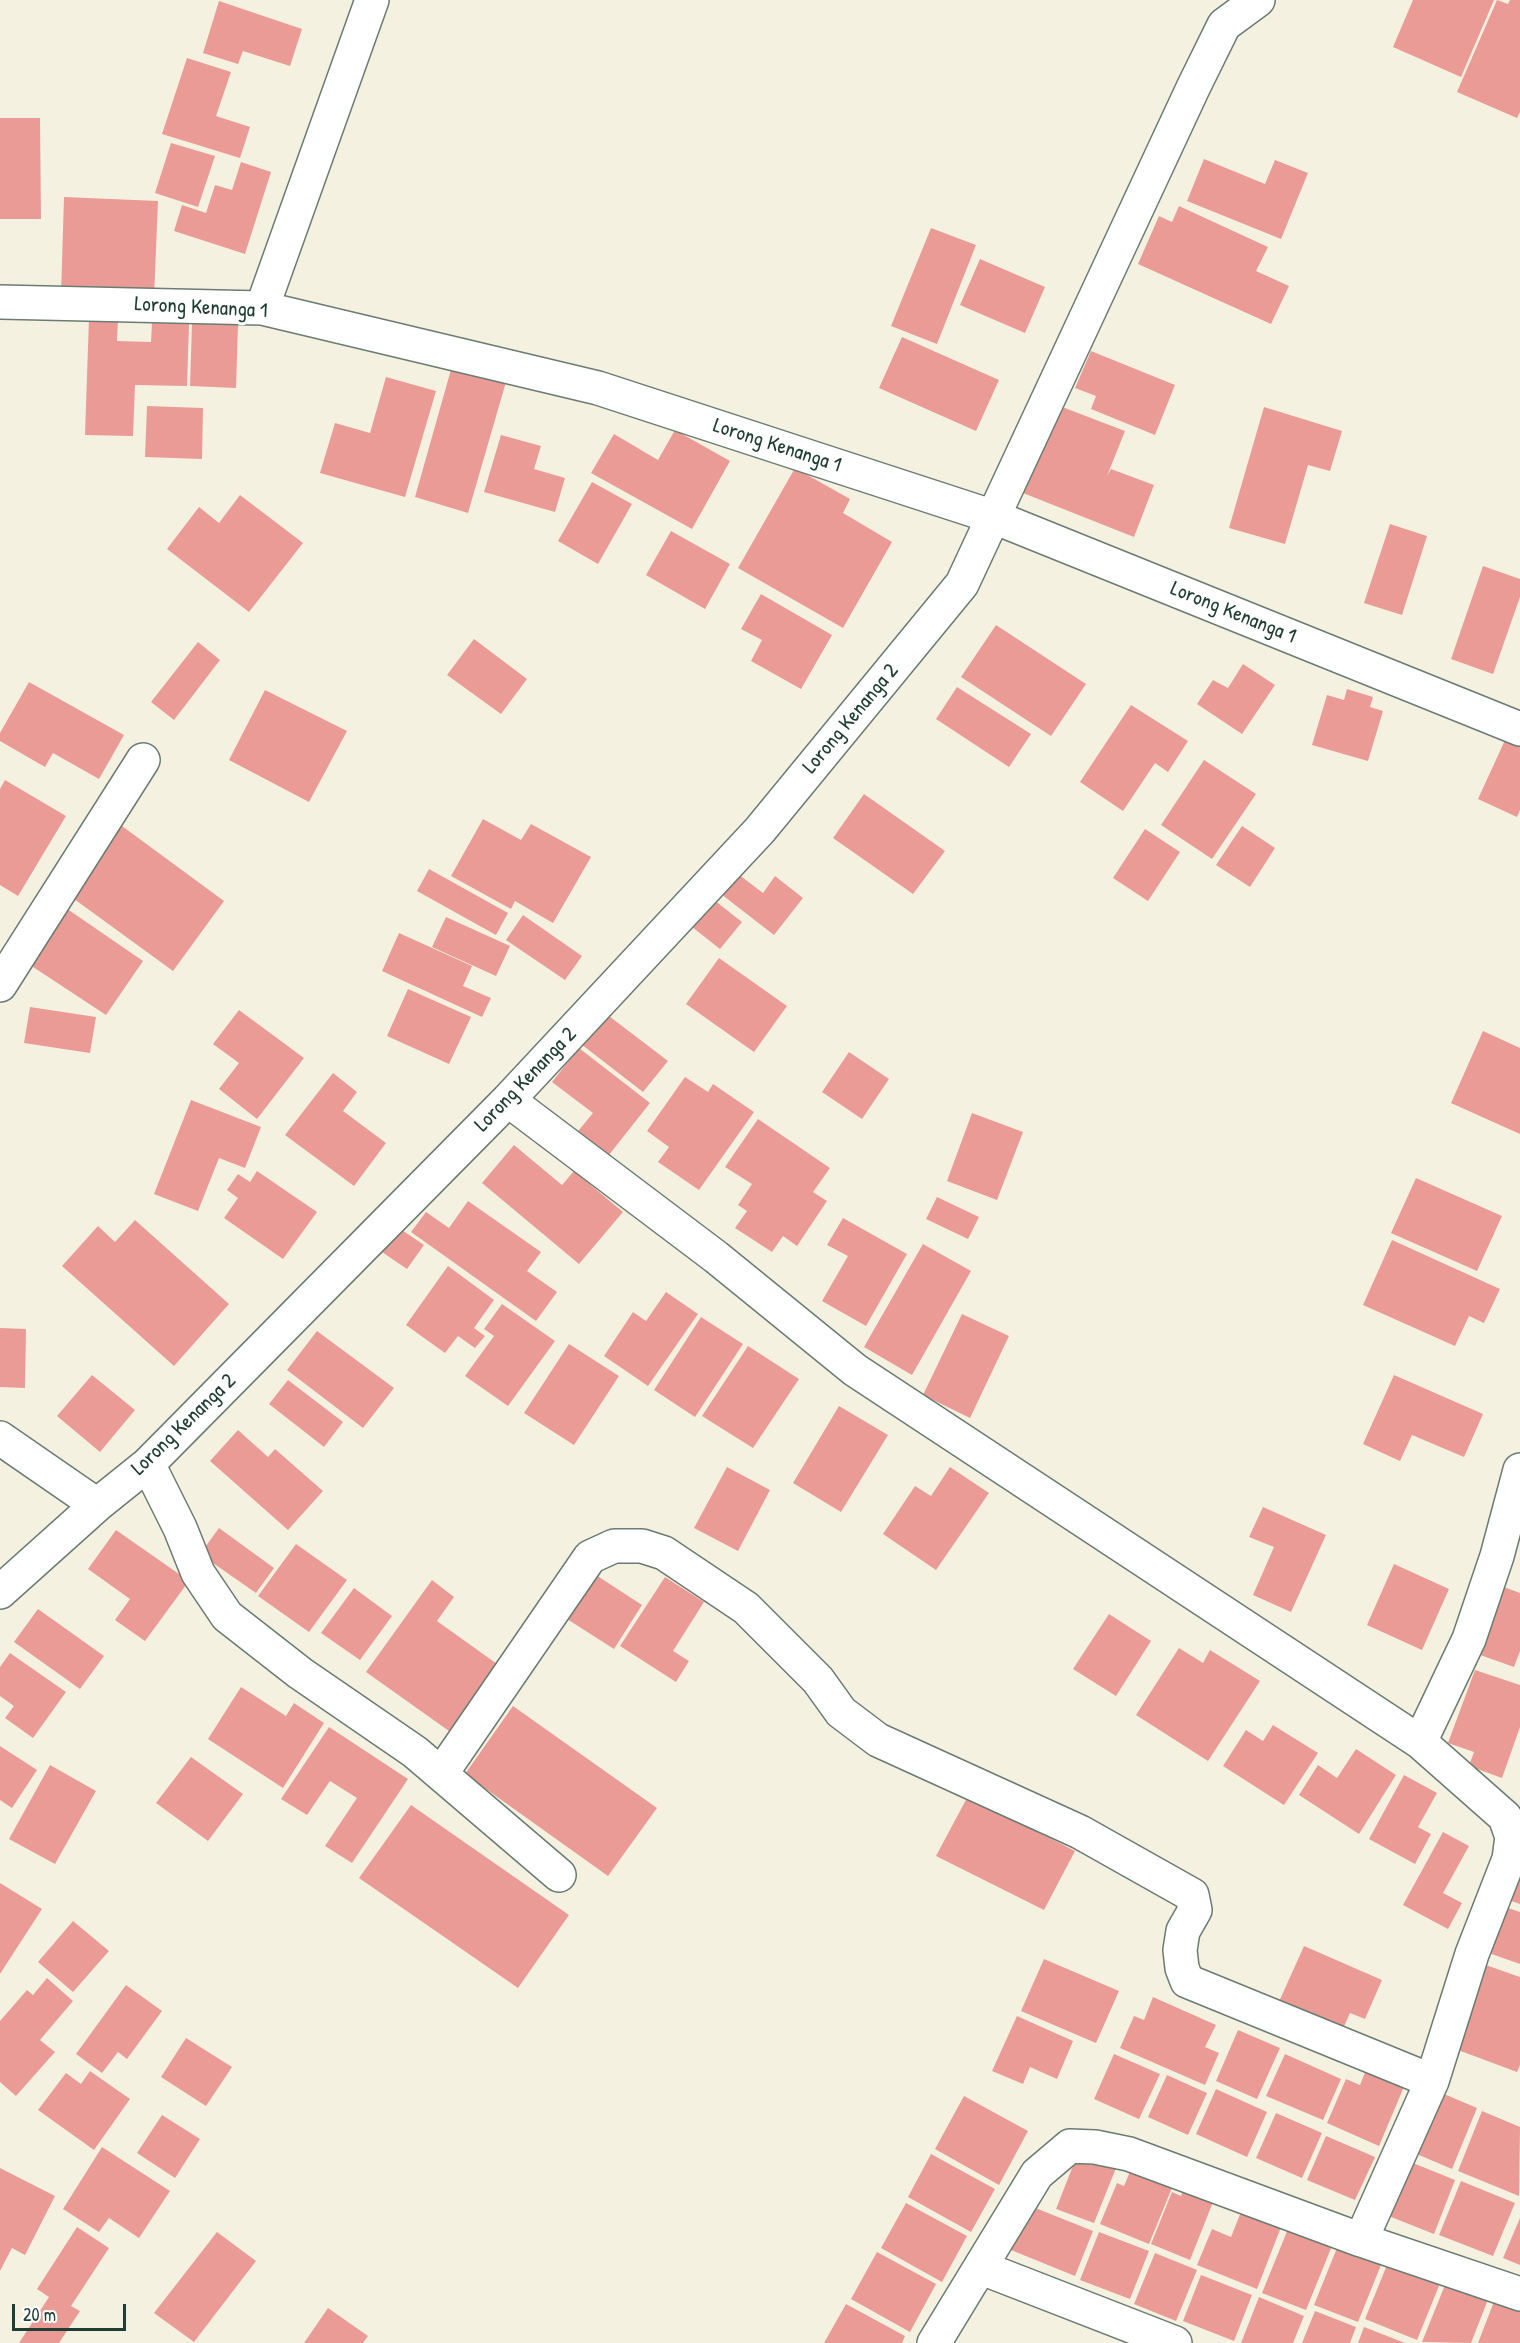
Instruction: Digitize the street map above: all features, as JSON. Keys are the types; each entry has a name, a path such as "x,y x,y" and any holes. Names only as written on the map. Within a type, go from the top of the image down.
{"street":[{"path":"262,308 372,0"},
{"name":"Lorong Kenanga 2","path":"0,1592 97,1505 148,1464 508,1100 760,830 963,584 1224,25 1258,0"},
{"name":"Lorong Kenanga 1","path":"0,302 262,308 598,388 994,517 1520,729"},
{"path":"0,985 143,760"},
{"path":"508,1100 716,1257 855,1370 1420,1742 1505,1816 1512,1837 1509,1859 1472,1954 1432,2081 1361,2240"},
{"path":"0,1438 97,1505"},
{"path":"148,1464 180,1528 198,1573 227,1616 300,1673 414,1752 559,1875"},
{"path":"1420,1742 1509,1560 1520,1470"},
{"path":"441,1774 590,1557 614,1546 642,1546 664,1553 746,1608 818,1680 841,1712 878,1740 1080,1832 1192,1895 1195,1910 1183,1931 1180,1950 1182,1968 1187,1981 1432,2081"},
{"path":"934,2343 1037,2175 1070,2146 1095,2147 1129,2154 1361,2240 1520,2294"},
{"path":"981,2268 1175,2343"}],"building":[{"path":"1413,0 1494,0 1461,77 1393,47"},
{"path":"1497,0 1508,4 1510,0 1520,0 1520,112 1517,118 1457,92"},
{"path":"219,1 302,29 290,66 243,51 238,64 203,53"},
{"path":"187,58 231,72 216,116 250,127 240,158 162,134"},
{"path":"0,118 40,118 41,219 0,219"},
{"path":"171,143 215,156 198,207 155,193"},
{"path":"1204,159 1265,184 1275,160 1308,173 1281,239 1187,201"},
{"path":"241,162 271,172 245,254 174,231 182,205 206,213 215,185 232,190"},
{"path":"64,197 158,201 154,298 61,295"},
{"path":"1179,206 1268,247 1256,271 1289,286 1271,324 1138,264 1159,216 1172,222"},
{"path":"931,228 976,245 937,344 891,326"},
{"path":"980,259 1045,287 1025,333 960,305"},
{"path":"89,318 118,319 117,341 151,342 152,323 189,324 187,386 135,385 133,436 85,435"},
{"path":"192,323 238,325 236,388 190,386"},
{"path":"902,337 999,380 976,431 879,388"},
{"path":"1091,351 1175,385 1155,435 1091,409 1096,396 1075,388"},
{"path":"454,359 508,375 468,513 415,497"},
{"path":"386,377 436,391 405,497 320,473 335,423 370,433"},
{"path":"1057,405 1125,431 1107,476 1111,469 1154,485 1134,537 1023,493"},
{"path":"147,406 203,408 202,459 145,457"},
{"path":"1264,407 1342,431 1330,471 1308,465 1285,544 1229,528"},
{"path":"675,430 730,461 692,529 591,473 614,434 658,460"},
{"path":"501,435 541,446 534,469 565,478 555,512 484,492"},
{"path":"795,468 850,499 843,513 892,542 843,628 738,568"},
{"path":"592,482 632,504 598,564 558,541"},
{"path":"240,495 303,543 249,612 167,549 199,507 219,523"},
{"path":"1390,524 1427,536 1402,615 1364,603"},
{"path":"671,531 730,564 705,609 646,575"},
{"path":"1483,566 1520,579 1520,597 1493,674 1451,659"},
{"path":"761,594 832,635 801,689 751,661 762,640 741,629"},
{"path":"996,625 1086,684 1051,736 961,677"},
{"path":"474,639 527,679 501,714 447,675"},
{"path":"198,642 220,660 174,720 151,702"},
{"path":"1243,664 1275,685 1242,734 1197,704 1213,680 1228,688"},
{"path":"29,682 124,735 99,779 53,753 45,767 0,741 0,733"},
{"path":"957,687 1031,734 1009,767 936,719"},
{"path":"1347,689 1373,697 1370,707 1383,711 1368,761 1312,745 1327,695 1344,700"},
{"path":"265,690 347,731 309,802 229,760"},
{"path":"1131,705 1188,741 1168,772 1155,763 1123,811 1080,782"},
{"path":"1506,738 1520,745 1520,810 1517,817 1478,799"},
{"path":"1204,760 1256,794 1212,859 1161,825"},
{"path":"5,780 66,816 18,896 0,885 0,789"},
{"path":"864,794 945,851 913,894 833,838"},
{"path":"483,819 521,840 531,824 591,857 553,923 515,901 511,909 451,876"},
{"path":"122,826 224,901 173,971 70,896"},
{"path":"1242,826 1275,848 1250,887 1216,865"},
{"path":"1145,829 1180,852 1148,901 1113,878"},
{"path":"429,869 508,913 496,935 417,891"},
{"path":"738,874 763,893 775,876 803,898 774,935 721,894"},
{"path":"709,896 742,922 720,949 687,923"},
{"path":"63,906 143,961 106,1015 24,961"},
{"path":"523,915 582,956 565,980 506,940"},
{"path":"446,917 510,946 496,976 432,947"},
{"path":"399,933 472,966 463,986 491,998 482,1017 382,971"},
{"path":"719,958 787,1006 754,1052 686,1004"},
{"path":"408,989 471,1017 449,1064 387,1036"},
{"path":"30,1007 96,1017 90,1053 24,1043"},
{"path":"239,1010 304,1058 257,1119 219,1089 239,1063 213,1044"},
{"path":"605,1013 668,1061 643,1092 581,1044"},
{"path":"1483,1031 1520,1048 1520,1134 1451,1103"},
{"path":"579,1048 650,1103 605,1160 574,1136 593,1113 552,1082"},
{"path":"849,1052 889,1079 862,1119 822,1092"},
{"path":"333,1073 357,1092 343,1111 386,1143 354,1186 285,1135"},
{"path":"685,1077 708,1092 713,1084 754,1112 699,1190 658,1162 669,1147 647,1131"},
{"path":"191,1100 261,1127 245,1168 219,1158 198,1211 154,1194"},
{"path":"972,1113 1023,1132 997,1200 947,1181"},
{"path":"758,1119 830,1168 813,1192 827,1201 797,1246 783,1236 772,1252 735,1228 747,1211 738,1205 752,1184 725,1167"},
{"path":"514,1145 562,1185 574,1171 623,1212 579,1264 482,1183"},
{"path":"257,1171 317,1212 283,1259 224,1218 238,1198 227,1190 238,1174 250,1182"},
{"path":"1416,1178 1502,1216 1477,1271 1391,1233"},
{"path":"937,1197 979,1217 968,1239 926,1219"},
{"path":"468,1201 541,1252 527,1271 557,1292 536,1321 411,1232 426,1212 449,1228"},
{"path":"843,1218 907,1254 866,1326 822,1301 848,1256 827,1245"},
{"path":"135,1220 229,1304 174,1366 62,1266 98,1226 115,1242"},
{"path":"399,1228 424,1245 407,1269 382,1252"},
{"path":"1392,1240 1500,1289 1484,1323 1469,1316 1455,1346 1363,1305"},
{"path":"923,1244 971,1271 912,1375 864,1347"},
{"path":"448,1266 494,1300 474,1328 485,1336 475,1348 458,1336 445,1353 406,1325"},
{"path":"666,1292 698,1314 648,1386 604,1356 633,1312 646,1321"},
{"path":"502,1304 555,1341 508,1406 465,1376 494,1336 484,1329"},
{"path":"962,1314 1009,1336 970,1418 923,1395"},
{"path":"701,1317 743,1344 695,1417 654,1390"},
{"path":"0,1328 26,1329 25,1388 0,1387"},
{"path":"317,1331 394,1388 363,1428 287,1370"},
{"path":"569,1344 619,1376 574,1445 524,1413"},
{"path":"748,1346 799,1379 753,1448 702,1416"},
{"path":"92,1375 135,1410 100,1452 57,1416"},
{"path":"1394,1375 1483,1414 1464,1457 1412,1435 1400,1461 1363,1444"},
{"path":"288,1380 343,1422 324,1447 269,1404"},
{"path":"839,1406 888,1435 841,1512 793,1483"},
{"path":"238,1430 268,1457 275,1449 323,1491 288,1530 210,1461"},
{"path":"727,1467 770,1490 738,1551 694,1528"},
{"path":"950,1467 989,1493 936,1570 883,1534 915,1486 931,1496"},
{"path":"1263,1507 1326,1535 1291,1612 1253,1595 1274,1547 1249,1537"},
{"path":"219,1528 274,1568 256,1593 200,1554"},
{"path":"116,1530 189,1581 145,1641 115,1620 130,1599 88,1569"},
{"path":"296,1544 347,1580 309,1632 258,1596"},
{"path":"1394,1564 1449,1589 1422,1650 1367,1625"},
{"path":"596,1575 642,1605 614,1649 567,1619"},
{"path":"665,1577 704,1602 673,1651 689,1661 676,1682 620,1646"},
{"path":"432,1580 454,1597 437,1621 497,1664 449,1731 366,1672"},
{"path":"1493,1583 1520,1593 1520,1651 1514,1667 1469,1651"},
{"path":"354,1588 392,1616 360,1660 321,1633"},
{"path":"38,1609 104,1656 80,1689 14,1642"},
{"path":"1109,1614 1151,1641 1116,1696 1073,1669"},
{"path":"1179,1648 1203,1663 1210,1650 1260,1681 1208,1761 1136,1715"},
{"path":"10,1653 66,1692 33,1738 5,1718 14,1706 0,1696 0,1667"},
{"path":"1475,1670 1520,1685 1520,1727 1502,1778 1469,1766 1474,1752 1448,1743"},
{"path":"241,1687 286,1716 294,1703 324,1723 283,1788 208,1739"},
{"path":"513,1706 657,1808 608,1876 465,1774"},
{"path":"1273,1725 1318,1753 1284,1805 1223,1766 1246,1730 1263,1741"},
{"path":"329,1727 408,1779 352,1863 325,1846 357,1798 330,1781 307,1815 281,1799"},
{"path":"0,1746 37,1770 12,1808 0,1800"},
{"path":"1356,1749 1396,1775 1359,1834 1299,1795 1318,1765 1337,1778"},
{"path":"191,1757 243,1794 208,1841 156,1803"},
{"path":"50,1765 96,1791 55,1864 9,1839"},
{"path":"1404,1775 1437,1793 1418,1827 1431,1834 1415,1864 1369,1839"},
{"path":"968,1796 1075,1851 1044,1910 936,1856"},
{"path":"411,1805 569,1915 518,1988 359,1878"},
{"path":"1443,1832 1469,1846 1443,1893 1462,1903 1448,1929 1403,1905"},
{"path":"1520,1848 1520,1904 1500,1897"},
{"path":"0,1883 42,1909 0,1974"},
{"path":"1499,1905 1520,1912 1520,1964 1483,1951"},
{"path":"73,1921 109,1951 73,1992 38,1962"},
{"path":"1304,1946 1382,1980 1365,2019 1350,2013 1342,2031 1278,2004"},
{"path":"1044,1959 1119,1991 1096,2043 1021,2011"},
{"path":"1480,1963 1520,1977 1520,2065 1517,2072 1450,2047"},
{"path":"47,1978 73,2001 40,2040 55,2052 16,2096 0,2082 0,2021 27,1990 33,1995"},
{"path":"126,1985 162,2011 127,2059 118,2052 102,2073 76,2054"},
{"path":"1153,1997 1216,2025 1205,2047 1219,2053 1205,2085 1120,2048 1134,2016 1144,2020"},
{"path":"1017,2016 1073,2041 1057,2079 1030,2067 1023,2084 992,2071"},
{"path":"1238,2030 1280,2048 1257,2099 1216,2081"},
{"path":"186,2038 232,2067 206,2106 161,2077"},
{"path":"1114,2054 1160,2074 1139,2119 1094,2099"},
{"path":"1285,2054 1341,2079 1323,2120 1266,2096"},
{"path":"1368,2065 1406,2082 1379,2146 1327,2123 1346,2079 1360,2085"},
{"path":"90,2071 130,2099 94,2150 38,2110 66,2073 81,2084"},
{"path":"1167,2075 1207,2093 1188,2135 1148,2117"},
{"path":"1216,2089 1267,2112 1247,2157 1196,2134"},
{"path":"1437,2091 1477,2108 1452,2169 1412,2152"},
{"path":"964,2096 1028,2131 999,2185 935,2149"},
{"path":"1482,2111 1520,2127 1519,2196 1458,2171"},
{"path":"1276,2113 1322,2133 1302,2178 1256,2158"},
{"path":"162,2115 200,2139 175,2178 137,2153"},
{"path":"1326,2136 1375,2157 1355,2200 1307,2180"},
{"path":"102,2147 170,2191 139,2238 109,2218 99,2232 63,2209"},
{"path":"1078,2153 1116,2168 1094,2223 1056,2209"},
{"path":"931,2154 995,2189 971,2232 908,2197"},
{"path":"1408,2161 1455,2180 1434,2234 1386,2215"},
{"path":"1134,2162 1176,2178 1149,2244 1100,2224 1117,2183 1124,2186"},
{"path":"0,2168 55,2196 25,2255 12,2248 0,2271"},
{"path":"1187,2180 1217,2192 1190,2260 1151,2244 1172,2192 1181,2196"},
{"path":"1461,2181 1515,2203 1493,2256 1439,2235"},
{"path":"906,2203 967,2236 942,2282 881,2248"},
{"path":"1028,2205 1093,2231 1075,2276 1011,2250"},
{"path":"1243,2207 1283,2222 1257,2289 1197,2265 1212,2229 1231,2237"},
{"path":"1520,2218 1520,2265 1503,2258"},
{"path":"1290,2224 1334,2241 1306,2310 1262,2293"},
{"path":"77,2227 109,2248 71,2306 80,2311 59,2343 19,2343 49,2297 37,2289"},
{"path":"217,2232 256,2261 194,2342 154,2313"},
{"path":"1099,2232 1149,2251 1130,2299 1080,2280"},
{"path":"1339,2243 1383,2260 1358,2322 1314,2305"},
{"path":"877,2252 936,2284 910,2332 851,2299"},
{"path":"1155,2253 1197,2270 1176,2321 1134,2304"},
{"path":"1389,2260 1441,2281 1417,2340 1365,2319"},
{"path":"1201,2275 1252,2295 1234,2341 1183,2321"},
{"path":"1447,2280 1489,2297 1471,2343 1422,2342"},
{"path":"1259,2297 1304,2316 1293,2343 1241,2343"},
{"path":"1495,2299 1520,2309 1520,2343 1478,2343"},
{"path":"846,2304 905,2336 902,2343 824,2343"},
{"path":"328,2308 368,2336 363,2343 304,2343"},
{"path":"1315,2311 1356,2327 1350,2343 1302,2343"},
{"path":"1364,2327 1405,2343 1358,2343"}]}
